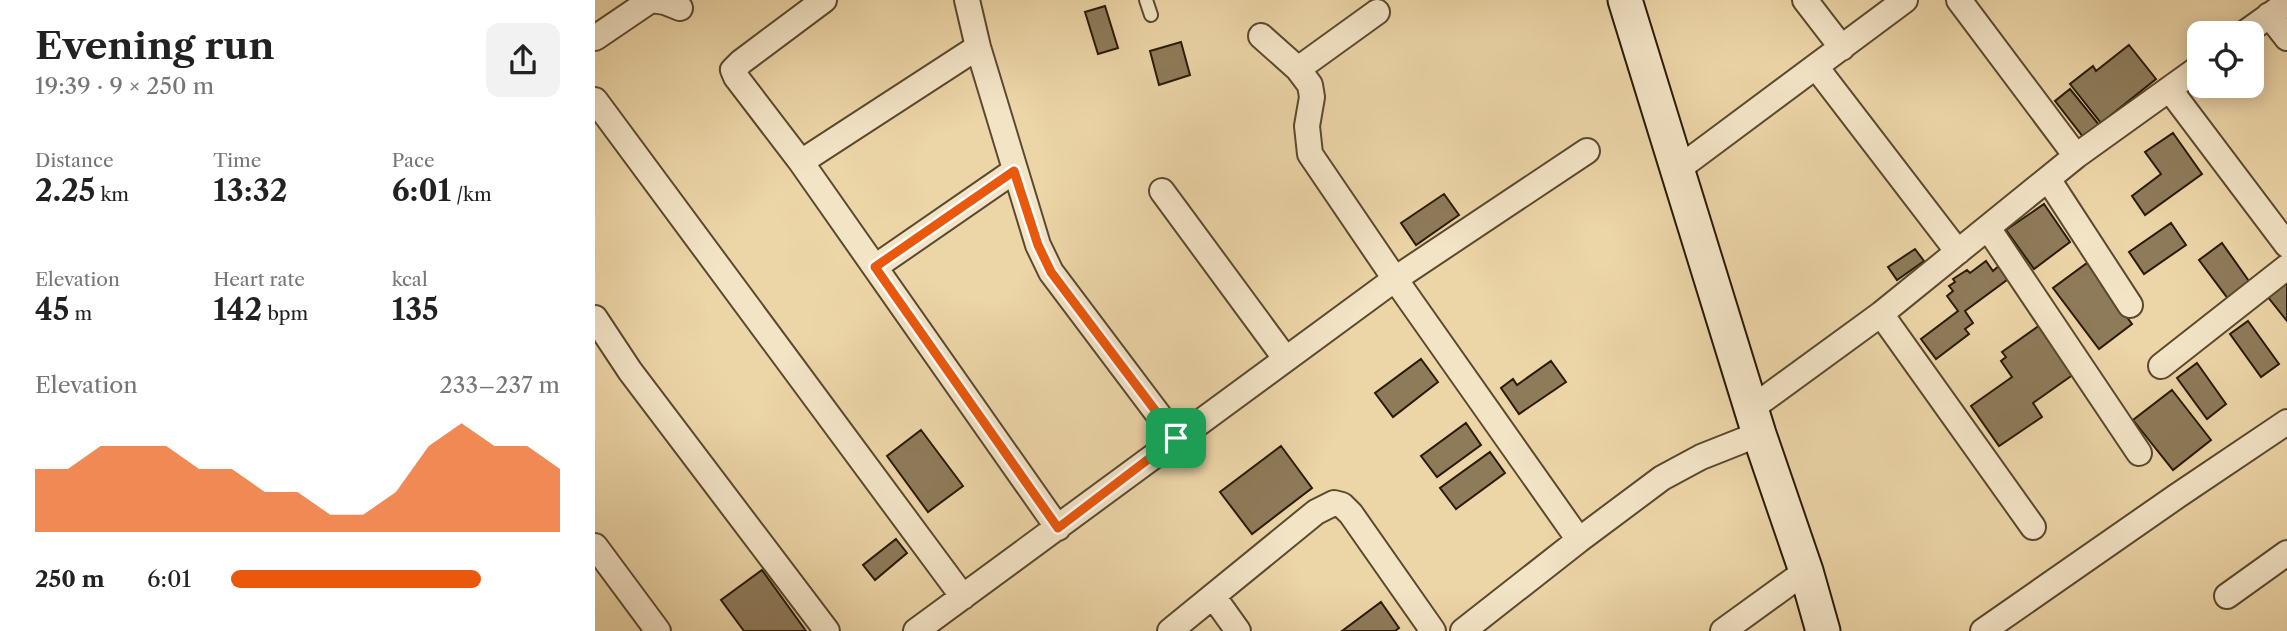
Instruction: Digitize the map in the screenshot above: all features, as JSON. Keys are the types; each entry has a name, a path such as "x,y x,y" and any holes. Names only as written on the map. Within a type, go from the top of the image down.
{"street":[{"path":"824,0 733,69 736,77 801,162 1058,528"},
{"path":"967,0 978,47 1038,245 1051,272 1176,438"},
{"path":"1625,0 1823,631"},
{"path":"1805,0 1842,48"},
{"path":"1678,169 1905,0"},
{"path":"1959,0 2076,156"},
{"path":"595,38 642,2 665,2 680,8"},
{"path":"2262,21 2278,9 2287,38"},
{"path":"1297,69 1377,12"},
{"path":"1261,36 1297,69 1310,85 1313,97 1307,126 1310,154 1579,540"},
{"path":"801,162 978,47"},
{"path":"1816,67 1958,252"},
{"path":"1463,631 1662,478 1719,449 1756,421 1881,314 2076,156 2187,78"},
{"path":"2170,90 2287,245"},
{"path":"595,100 963,597"},
{"path":"916,631 1395,279 1587,152"},
{"path":"875,267 1014,171"},
{"path":"2048,179 2130,305"},
{"path":"1162,191 1285,358"},
{"path":"1988,228 2139,453"},
{"path":"2161,366 2287,267"},
{"path":"1881,314 2033,527"},
{"path":"595,318 630,371 827,631"},
{"path":"1983,631 2287,422"},
{"path":"1170,631 1316,512 1334,503 1342,505 1351,514 1433,631"},
{"path":"595,546 658,631"},
{"path":"2228,596 2287,553"},
{"path":"1723,631 1806,571"},
{"path":"1213,596 1238,631"}],"lane":[{"path":"1146,0 1151,15"}],"building":[{"path":"1105,6 1118,48 1098,54 1085,12"},
{"path":"1181,42 1190,75 1159,85 1150,51"},
{"path":"2129,45 2156,79 2101,123 2070,84 2093,66 2096,71"},
{"path":"2070,89 2100,126 2084,138 2055,101"},
{"path":"2173,133 2202,174 2145,215 2132,196 2161,174 2145,152"},
{"path":"1444,194 1459,215 1416,245 1401,223"},
{"path":"2044,204 2070,242 2034,269 2006,230"},
{"path":"2171,223 2186,245 2144,274 2129,252"},
{"path":"2222,243 2251,284 2229,300 2199,260"},
{"path":"1915,249 1924,261 1897,280 1888,267"},
{"path":"1986,261 1993,271 2001,264 2011,277 1965,311 1973,323 1965,329 1969,334 1936,359 1921,339 1958,311 1947,296 1953,291 1949,286 1955,282 1953,279 1967,270 1970,273"},
{"path":"2087,263 2132,324 2099,349 2053,288"},
{"path":"2285,282 2287,284 2287,321 2267,296"},
{"path":"2248,321 2279,364 2261,377 2230,334"},
{"path":"2040,325 2074,374 2033,403 2042,417 1999,446 1971,406 2012,377 2001,361 2006,357 2002,352"},
{"path":"1421,359 1438,382 1393,417 1375,393"},
{"path":"1551,361 1566,382 1519,414 1501,388 1513,379 1517,385"},
{"path":"2197,363 2226,404 2207,419 2177,378"},
{"path":"2172,390 2211,440 2173,470 2133,420"},
{"path":"1466,423 1481,445 1437,477 1421,456"},
{"path":"921,430 963,486 928,512 887,456"},
{"path":"1281,446 1312,488 1252,534 1220,492"},
{"path":"1490,452 1505,473 1456,509 1440,488"},
{"path":"896,539 907,553 875,580 863,565"},
{"path":"762,570 806,631 744,631 721,600"},
{"path":"1381,602 1399,628 1395,631 1342,631"}],"route":[{"path":"1014,171 1029,221 1051,272 1176,438 1058,528 875,267 1014,171"}]}
